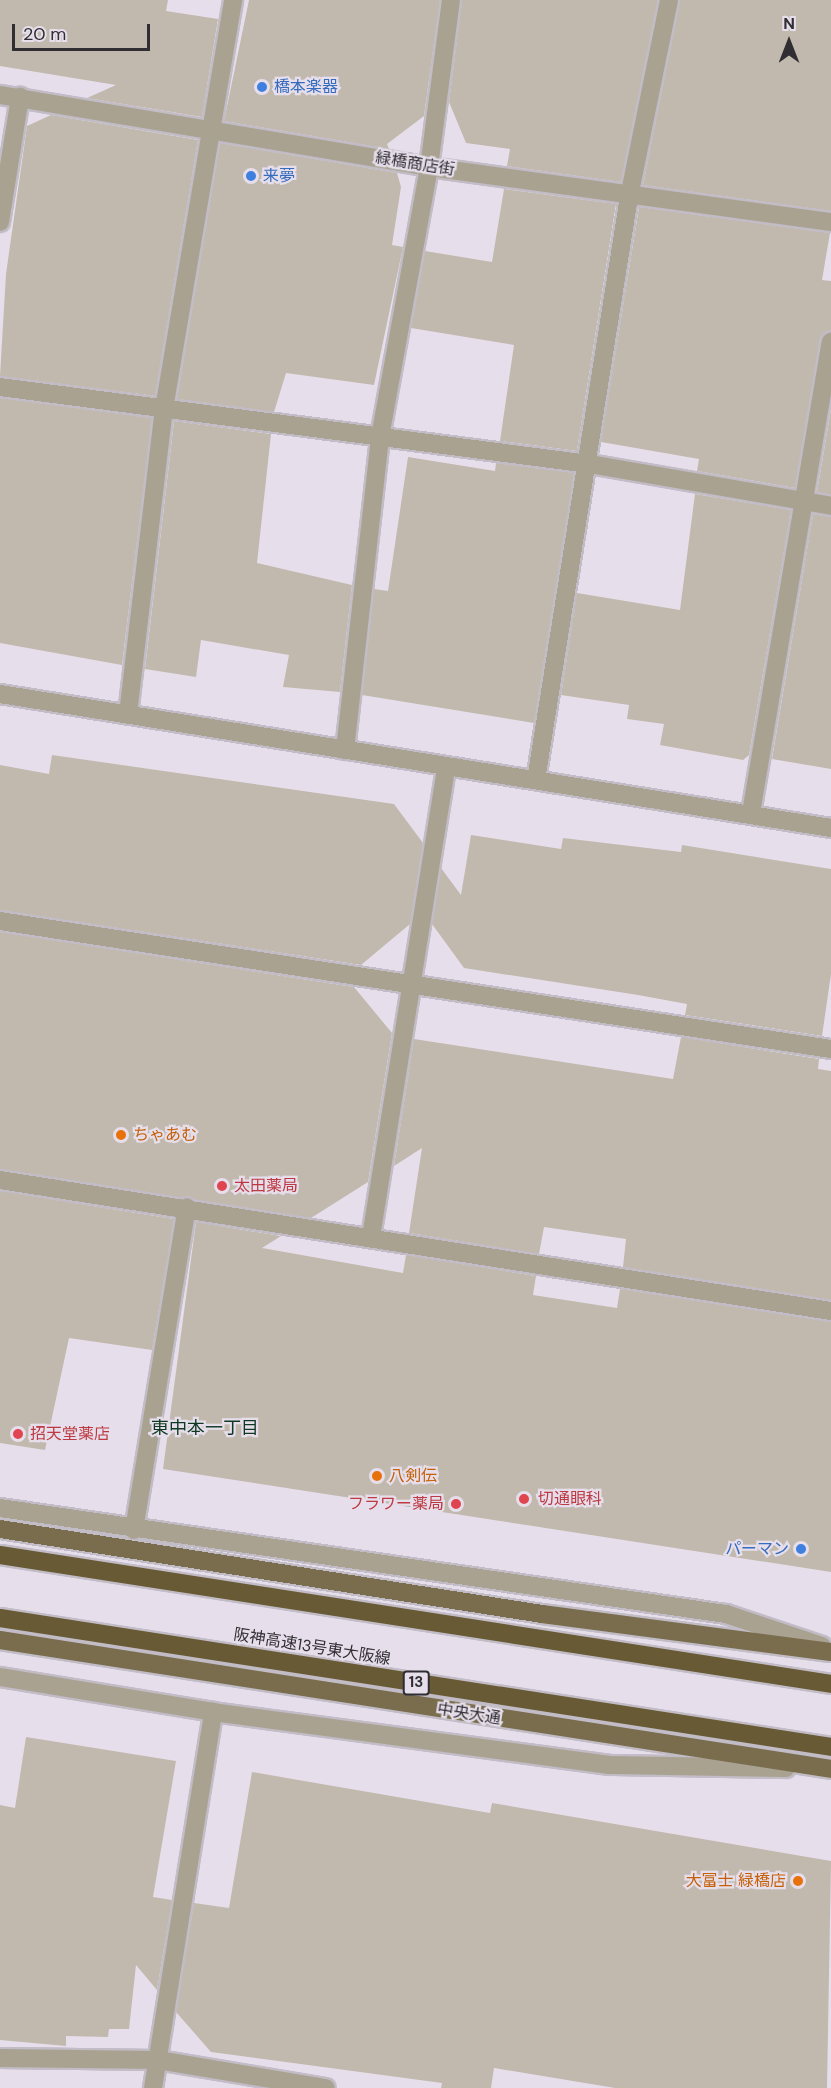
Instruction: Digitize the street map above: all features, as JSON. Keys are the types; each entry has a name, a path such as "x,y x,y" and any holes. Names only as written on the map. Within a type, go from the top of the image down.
{"highway":[{"path":"0,1555 831,1684"},
{"name":"阪神高速13号東大阪線","path":"0,1618 831,1747"}],"main road":[{"path":"0,1529 542,1614 831,1651"},
{"name":"中央大通","path":"0,1640 829,1769"}],"street":[{"path":"128,714 164,409 233,0"},
{"path":"345,750 380,437 429,167 451,0"},
{"path":"536,780 589,464 629,197 669,0"},
{"name":"緑橋商店街","path":"0,95 429,167 629,197 831,222"},
{"path":"0,222 20,97"},
{"path":"751,813 831,342"},
{"path":"0,387 589,464 831,506"},
{"path":"0,694 446,767 751,813 831,828"},
{"path":"371,1237 414,981 446,767"},
{"path":"0,921 414,981 831,1050"},
{"path":"0,1180 831,1311"},
{"path":"134,1530 187,1208"},
{"path":"0,1508 134,1530 726,1614 831,1651"},
{"path":"0,1677 213,1712 608,1765 829,1769"},
{"path":"153,2088 213,1712"},
{"path":"0,2058 158,2060 326,2088"}],"building":[{"path":"0,0 168,0 166,11 218,19 202,117 87,98 116,85 0,66"},
{"path":"249,0 440,0 424,116 387,144 389,149 224,121"},
{"path":"462,0 658,0 621,182 507,166 510,149 466,143 449,102"},
{"path":"680,0 831,0 831,211 643,185"},
{"path":"51,115 198,140 155,396 0,376 6,274 27,126"},
{"path":"220,143 397,173 401,187 392,245 403,247 374,385 286,373 274,412 177,399"},
{"path":"504,189 616,204 577,451 500,441 514,345 411,328 425,251 492,262"},
{"path":"639,207 830,233 822,280 831,281 831,331 820,340 795,488 697,471 699,459 601,442"},
{"path":"0,398 152,418 122,665 0,643"},
{"path":"831,409 831,495 817,492"},
{"path":"174,421 271,434 257,563 352,585 340,692 283,687 289,655 201,640 196,677 145,669"},
{"path":"408,457 495,471 496,463 574,473 534,723 362,695 374,589 388,591"},
{"path":"695,494 791,510 749,755 743,760 660,745 664,724 627,719 629,705 561,695 577,593 680,610"},
{"path":"813,514 831,517 831,769 772,759"},
{"path":"52,755 394,804 423,843 410,924 361,965 0,910 0,765 49,774"},
{"path":"471,835 561,849 563,838 681,852 682,845 831,869 831,974 822,1036 685,1015 687,1004 464,968 432,924 441,868 461,895"},
{"path":"0,932 354,987 392,1033 368,1182 311,1218 0,1169"},
{"path":"681,1037 819,1059 818,1069 831,1071 831,1300 623,1267 626,1239 544,1227 539,1254 409,1233 422,1148 394,1166 414,1039 673,1079"},
{"path":"0,1191 174,1219 152,1350 69,1338 45,1450 0,1443"},
{"path":"196,1222 281,1236 262,1248 403,1273 406,1255 536,1276 533,1295 617,1308 620,1289 831,1322 831,1572 163,1469"},
{"path":"26,1737 176,1761 153,1897 172,1900 157,1990 136,1965 129,2029 109,2029 108,2037 66,2036 66,2046 0,2040 0,1805 15,1808"},
{"path":"252,1772 490,1813 492,1803 831,1861 827,2088 615,2088 494,2068 491,2088 441,2088 442,2083 211,2052 176,2012 194,1903 229,1908"}],"place":[{"name":"橋本楽器","path":"262,87"},
{"name":"来夢","path":"251,176"},
{"name":"ちゃあむ","path":"121,1135"},
{"name":"太田薬局","path":"222,1186"},
{"name":"招天堂薬店","path":"18,1434"},
{"name":"八剣伝","path":"377,1476"},
{"name":"切通眼科","path":"524,1499"},
{"name":"フラワー薬局","path":"456,1504"},
{"name":"パーマン","path":"801,1549"},
{"name":"大富士 緑橋店","path":"798,1881"}],"district":[{"name":"東中本一丁目","path":"205,1428"}]}
